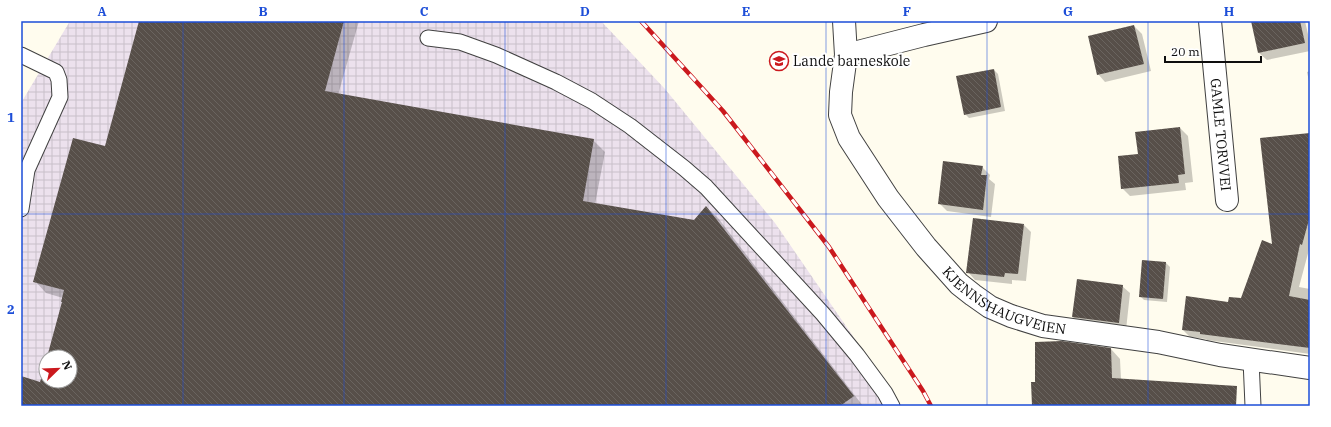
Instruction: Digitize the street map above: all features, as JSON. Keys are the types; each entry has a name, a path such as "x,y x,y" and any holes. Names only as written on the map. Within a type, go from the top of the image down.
{"street":[{"name":"KJENNSHAUGVEIEN","path":"844,21 846,55 841,92 840,115 849,138 888,198 958,284 972,295 990,307 1011,316 1043,326 1158,342 1251,360 1310,368"},
{"path":"846,55 986,21"},
{"name":"GAMLE TORVVEI","path":"1210,21 1227,200"}],"lane":[{"path":"428,38 460,42 496,55 556,82 592,101 623,122 684,168 706,187 823,314 857,355 885,393 892,406"},
{"path":"21,55 56,72 59,80 60,97 27,170 21,209"},
{"path":"1251,360 1253,406"}],"shaded area":[{"path":"70,21 601,21 665,89 775,223 901,406 21,406 21,103"}],"building":[{"path":"139,21 344,21 325,91 594,139 583,201 694,220 706,206 854,396 840,406 21,406 21,376 38,381 38,389 78,389 78,349 49,349 64,290 33,282 73,138 105,146"},
{"path":"1251,21 1300,21 1305,43 1258,53"},
{"path":"1134,25 1144,64 1097,75 1088,36"},
{"path":"994,69 1001,107 964,115 956,76"},
{"path":"1180,127 1185,174 1178,175 1179,183 1121,189 1118,156 1138,154 1135,132"},
{"path":"1310,133 1310,216 1302,245 1300,244 1289,296 1310,300 1310,348 1200,334 1200,332 1182,330 1186,296 1228,302 1229,297 1241,298 1262,240 1272,244 1260,138"},
{"path":"943,161 983,166 981,175 987,175 983,210 938,204"},
{"path":"973,218 1024,224 1018,274 1005,273 1004,277 966,273"},
{"path":"1142,260 1166,262 1163,299 1139,297"},
{"path":"1077,279 1123,285 1119,323 1072,317"},
{"path":"1062,341 1111,348 1112,378 1237,386 1236,406 1032,406 1031,382 1035,382 1035,342"}],"railway":[{"path":"641,21 723,111 829,247 923,391 931,406"}],"place":[{"name":"Lande barneskole","path":"779,61"}]}
